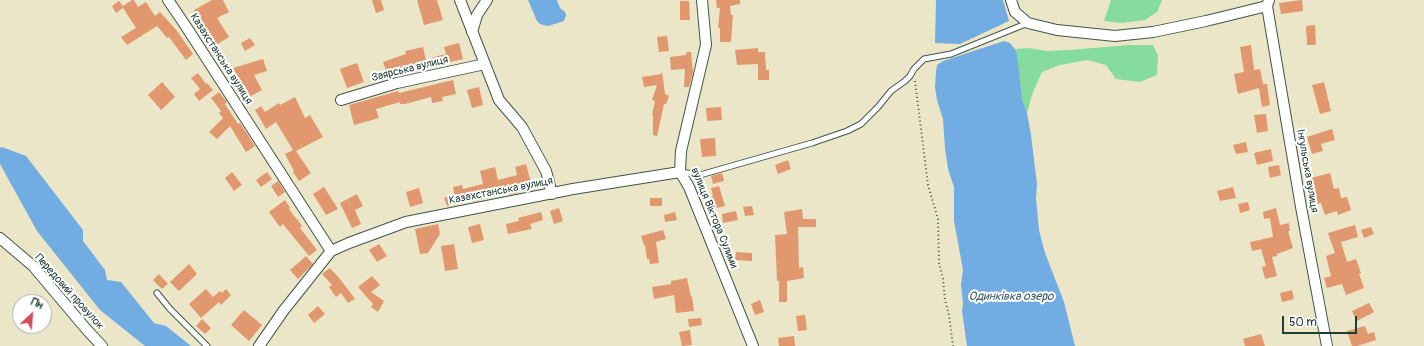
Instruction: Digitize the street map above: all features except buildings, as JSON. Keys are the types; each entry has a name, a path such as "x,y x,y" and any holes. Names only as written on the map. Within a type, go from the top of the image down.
{"street":[{"name":"Казахстанська вулиця","path":"168,0 331,251"},
{"path":"460,0 499,100 522,126 546,171 552,194"},
{"path":"472,32 477,15 487,0"},
{"name":"вулиця Віктора Сулими","path":"702,0 706,44 681,151 680,172 689,187 753,346"},
{"path":"1011,0 1015,12 1028,23 1057,30 1115,36 1153,32 1206,21 1268,3"},
{"name":"Інгульська вулиця","path":"1268,3 1301,207 1326,346"},
{"name":"Заярська вулиця","path":"341,100 397,83 484,64"},
{"name":"Казахстанська вулиця","path":"259,346 284,310 331,251 349,243 406,222 588,186 680,172"},
{"name":"Передовий провулок","path":"0,238 33,266 102,346"}],"lane":[{"path":"680,172 700,175 847,132 861,124 891,91 910,76 914,69 924,59 951,54 1028,23"},
{"path":"157,293 170,309 207,346"}],"path":[{"path":"914,69 922,124 928,185 938,219 939,263 944,279 945,300 949,315 953,346"}],"green space":[{"path":"1111,0 1162,0 1157,12 1145,20 1122,23 1104,21"},
{"path":"1129,45 1153,45 1158,56 1157,75 1140,82 1116,79 1106,65 1087,60 1060,65 1042,72 1033,92 1027,113 1022,99 1015,49 1029,48 1047,51"}],"water":[{"path":"528,0 557,0 560,8 566,15 564,21 548,26 540,24 537,21"},
{"path":"936,0 1003,0 1009,21 960,44 935,43"},
{"name":"Одинківка озеро","path":"1004,41 1010,43 1015,49 1017,55 1022,99 1027,113 1031,135 1037,184 1036,198 1039,230 1045,253 1064,302 1075,346 967,346 962,311 963,304 961,284 963,270 954,221 954,187 948,169 943,119 937,100 935,87 936,72 937,65 943,61"},
{"path":"2,147 26,156 83,230 83,241 105,270 107,280 121,282 154,323 166,326 191,346 145,346 100,310 37,231 0,164 0,148"}]}
